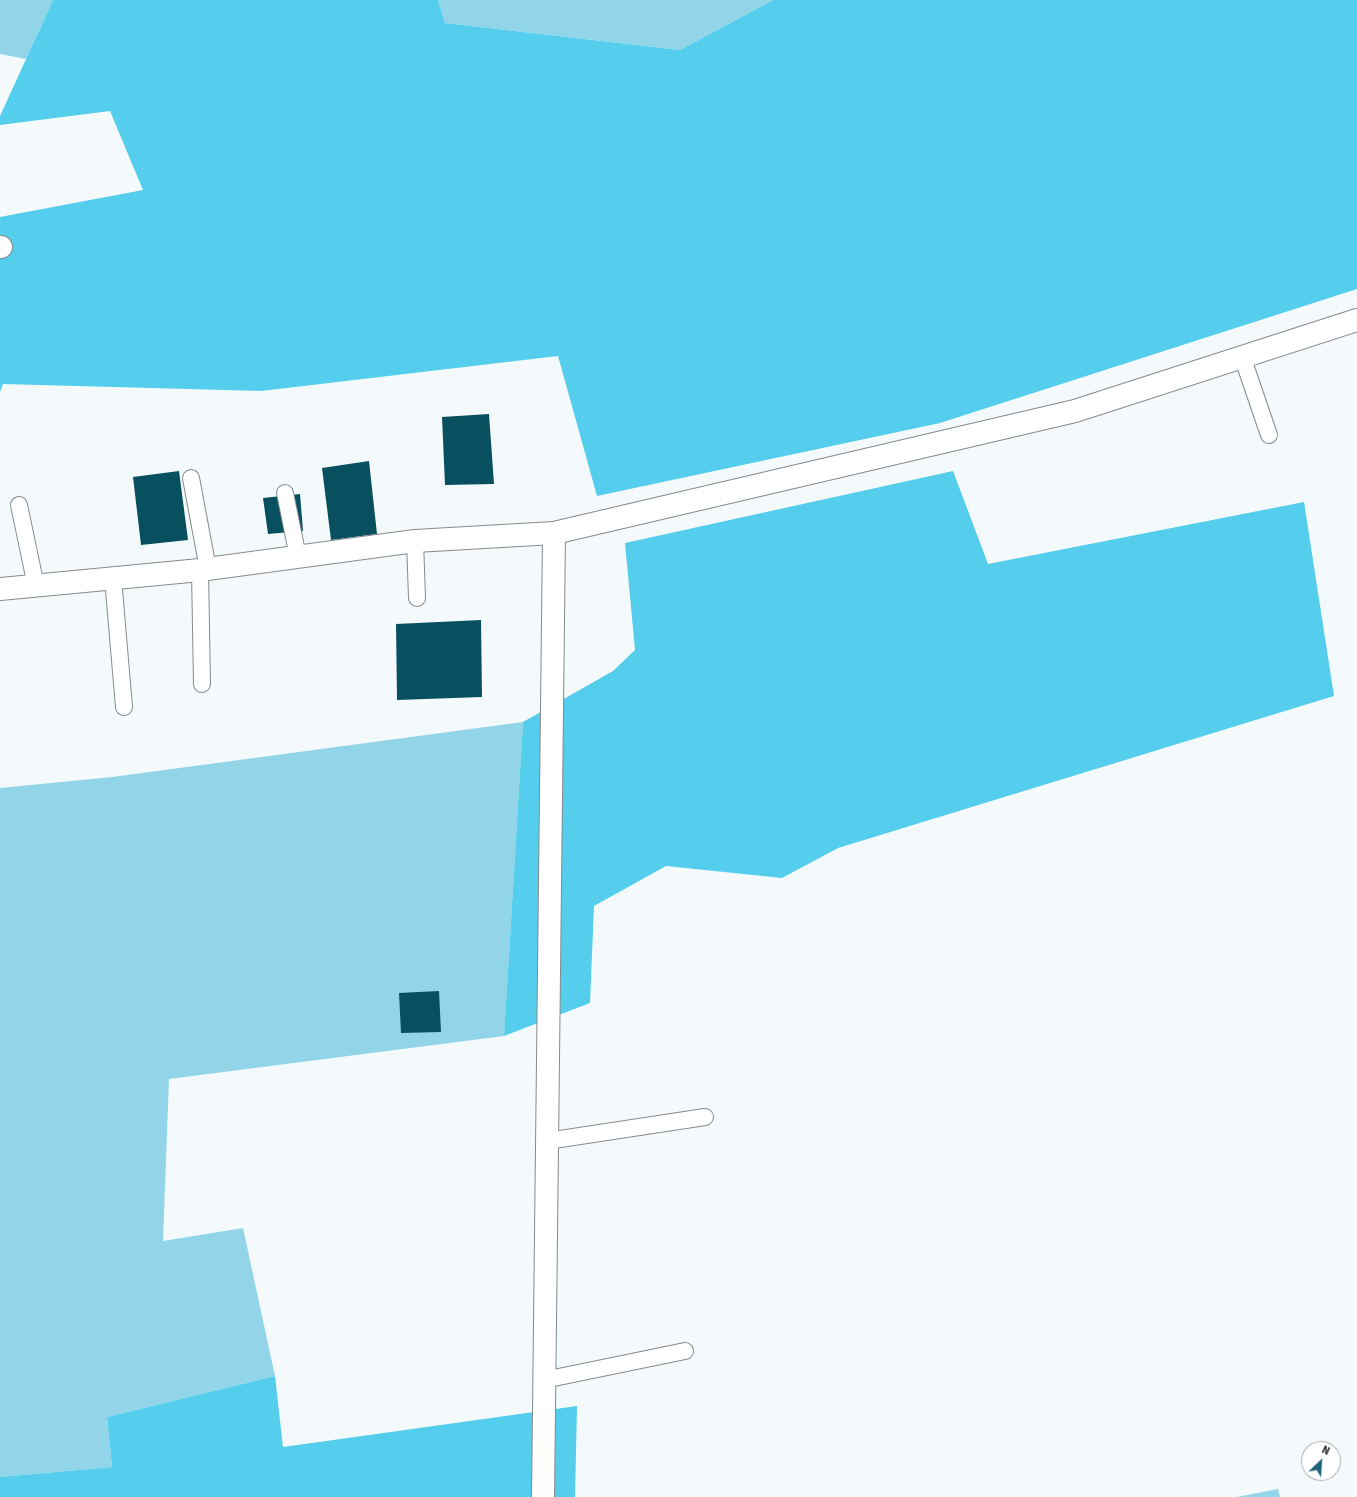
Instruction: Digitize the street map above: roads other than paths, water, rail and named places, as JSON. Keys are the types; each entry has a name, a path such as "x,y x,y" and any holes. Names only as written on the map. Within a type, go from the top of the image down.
{"street":[{"path":"0,589 204,570 415,542 554,533 1075,411 1357,320"},
{"path":"543,1497 554,533"}],"lane":[{"path":"1242,356 1269,435"},
{"path":"191,478 204,570 202,684"},
{"path":"285,493 298,557"},
{"path":"19,505 36,586"},
{"path":"415,542 417,598"},
{"path":"112,578 124,707"},
{"path":"547,1141 705,1117"},
{"path":"544,1380 685,1351"}]}
